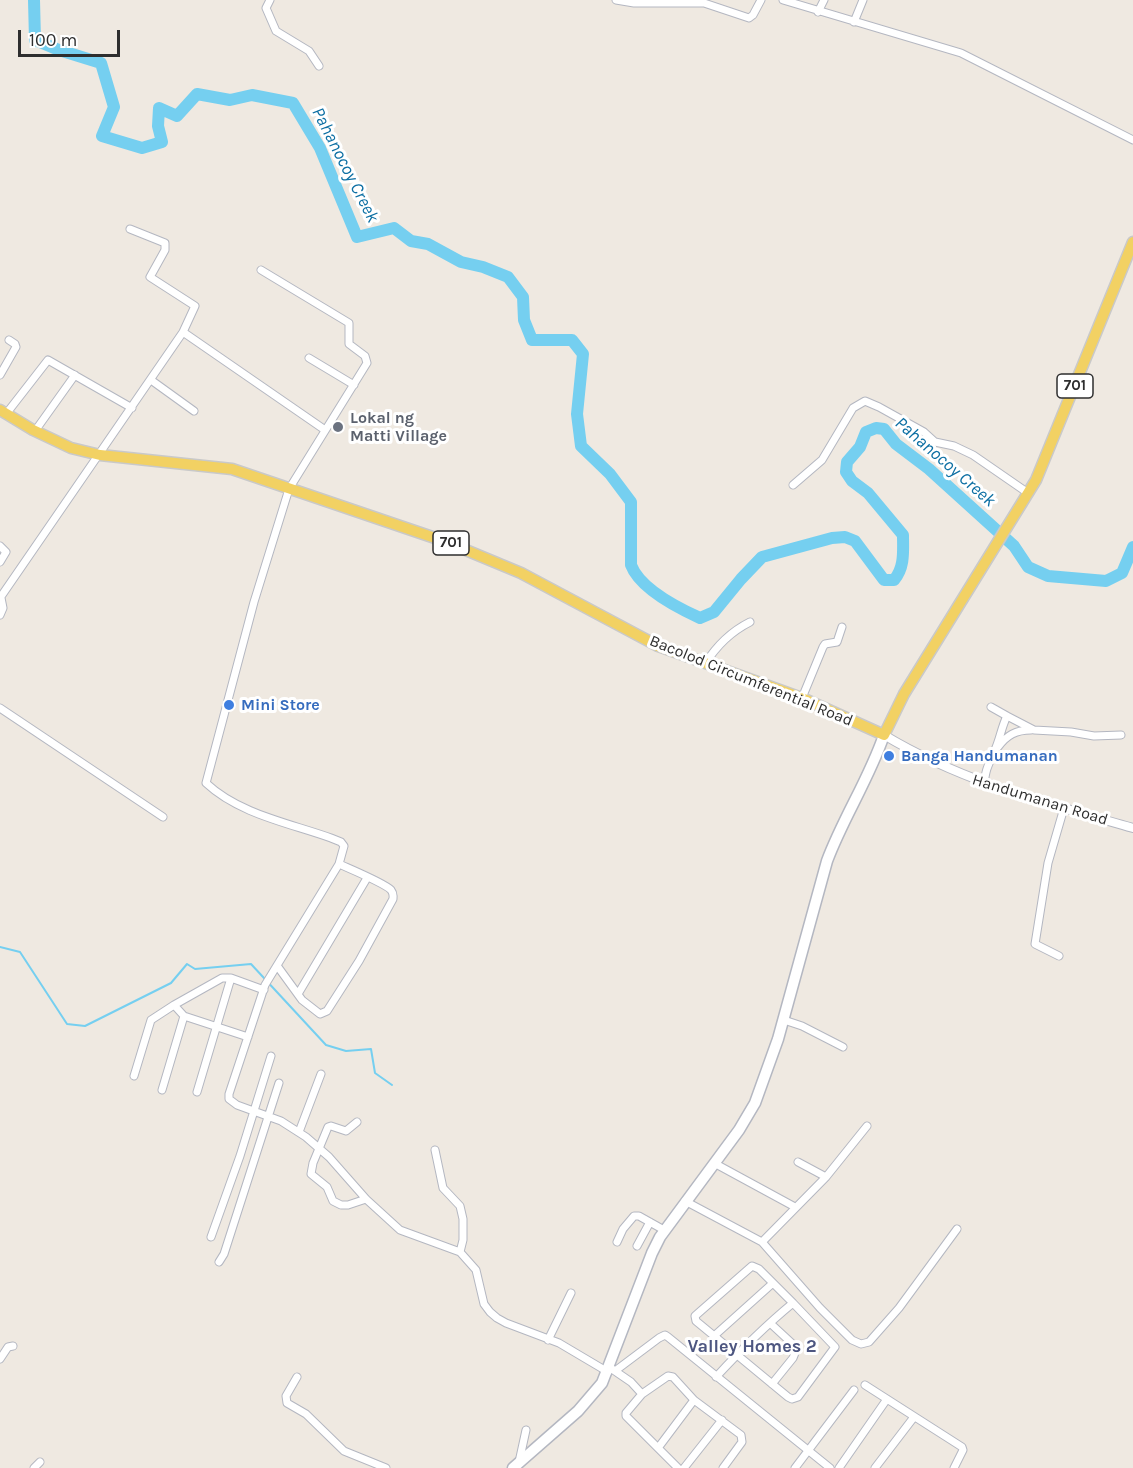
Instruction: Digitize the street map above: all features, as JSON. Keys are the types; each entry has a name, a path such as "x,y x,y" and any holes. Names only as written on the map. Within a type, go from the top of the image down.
{"main road":[{"name":"701","path":"884,735 909,687 1028,493 1052,444 1133,242"},
{"name":"Bacolod Circumferential Road","path":"3,412 35,431 71,448 100,455 206,465 232,470 342,505 481,555 521,573 658,646 801,698 884,735"},
{"path":"516,1465 588,1402 611,1370 652,1253 664,1230 748,1117 757,1098 784,1020 827,861 868,775 884,735"}],"street":[{"path":"270,0 266,8 276,31 309,51 319,66"},
{"path":"616,0 634,3 704,3 749,18 761,0"},
{"path":"818,12 824,0"},
{"path":"854,22 863,0"},
{"path":"786,1 961,53 1133,140"},
{"path":"0,615 3,608 0,598 151,380 183,332 195,306 150,277 165,250 165,243 130,229"},
{"path":"261,270 349,323 349,344 367,359 367,363 289,489 254,602 206,783 216,793 247,810 341,842 344,846 339,864 270,976 228,1096 231,1102 269,1116 299,1132 329,1157 366,1199 400,1230 460,1252 476,1270 484,1304 490,1312 506,1323 559,1343 611,1370 631,1382 642,1394"},
{"path":"183,332 325,430"},
{"path":"0,375 3,361 16,347 9,340"},
{"path":"309,358 354,385"},
{"path":"3,412 48,360 132,408"},
{"path":"35,431 75,375"},
{"path":"151,380 194,411"},
{"path":"793,485 822,460 853,408 865,401 924,432 935,442 954,446 973,455 1028,493"},
{"path":"0,546 6,552 0,562"},
{"path":"705,664 717,645 750,622"},
{"path":"801,698 823,647 825,644 837,642 842,627"},
{"path":"991,707 1034,730"},
{"path":"0,708 163,817"},
{"path":"995,751 1007,716"},
{"path":"984,784 986,766 995,751 1006,737 1016,732 1034,730 1094,736 1121,735"},
{"name":"Handumanan Road","path":"884,735 930,761 984,784 1133,828"},
{"path":"1059,956 1035,944 1048,863 1064,808"},
{"path":"278,966 298,994 320,1014 327,1011 359,961 393,899 393,894 390,889 339,864"},
{"path":"298,994 367,878"},
{"path":"134,1076 151,1020 211,982 222,978 231,978 265,988"},
{"path":"196,1092 218,1027 231,978"},
{"path":"174,1005 183,1016 248,1037"},
{"path":"162,1090 183,1016"},
{"path":"784,1020 802,1026 843,1047"},
{"path":"211,1237 271,1056"},
{"path":"299,1132 321,1074"},
{"path":"219,1262 224,1254 279,1083"},
{"path":"357,1122 346,1131 329,1126 311,1174 327,1187 333,1201 341,1205 366,1199"},
{"path":"762,1242 826,1177 867,1126"},
{"path":"435,1150 443,1188 460,1206 463,1219 463,1240 460,1252"},
{"path":"798,1162 826,1177"},
{"path":"714,1163 795,1207"},
{"path":"685,1201 762,1242 782,1267 852,1340 865,1344 899,1308 957,1229"},
{"path":"616,1242 634,1216 639,1216 664,1230"},
{"path":"637,1246 650,1222"},
{"path":"752,1266 759,1269 773,1283 835,1347 798,1397 792,1400 696,1321 695,1316 752,1266"},
{"path":"714,1336 773,1283"},
{"path":"548,1340 571,1293"},
{"path":"716,1377 736,1355 793,1303"},
{"path":"770,1323 797,1348 793,1358 772,1384"},
{"path":"611,1370 664,1335 680,1345 716,1377 830,1468"},
{"path":"0,1359 8,1347 13,1346"},
{"path":"678,1468 626,1416 627,1410 642,1394 668,1376 672,1377 694,1400 743,1438 742,1443 723,1468"},
{"path":"297,1377 286,1396 287,1403 306,1414 344,1450 386,1468"},
{"path":"865,1385 962,1447 963,1451 954,1468"},
{"path":"795,1468 854,1390"},
{"path":"658,1448 694,1400"},
{"path":"839,1468 887,1400"},
{"path":"874,1468 914,1417"},
{"path":"684,1468 722,1420"},
{"path":"516,1465 526,1430"},
{"path":"34,1468 40,1462"}],"waterway":[{"name":"Pahanocoy Creek","path":"34,0 35,40 101,63 114,107 102,136 142,148 162,142 158,126 159,108 177,116 197,94 230,100 252,95 293,103 320,148 357,237 394,228 411,241 428,244 461,262 483,267 508,277 523,297 524,320 532,340 572,340 583,354 577,414 581,446 610,474 631,502 631,565 642,582 651,590 691,614 700,618 714,612 762,557 832,538 845,537 855,541 884,580 894,580 902,564 903,535 868,493 852,481 846,472 847,462 860,447 866,432 876,428 884,429 896,444 929,469 1014,546 1028,567 1048,576 1106,581 1122,573 1133,547"},
{"path":"0,947 20,952 67,1024 85,1026 171,983 187,964 195,969 251,964 326,1045 346,1051 371,1049 375,1073 392,1085"}],"place":[{"name":"Lokal ng Matti Village","path":"338,427"},
{"name":"Mini Store","path":"229,705"},
{"name":"Banga Handumanan","path":"889,756"}],"district":[{"name":"Valley Homes 2","path":"752,1347"}]}
